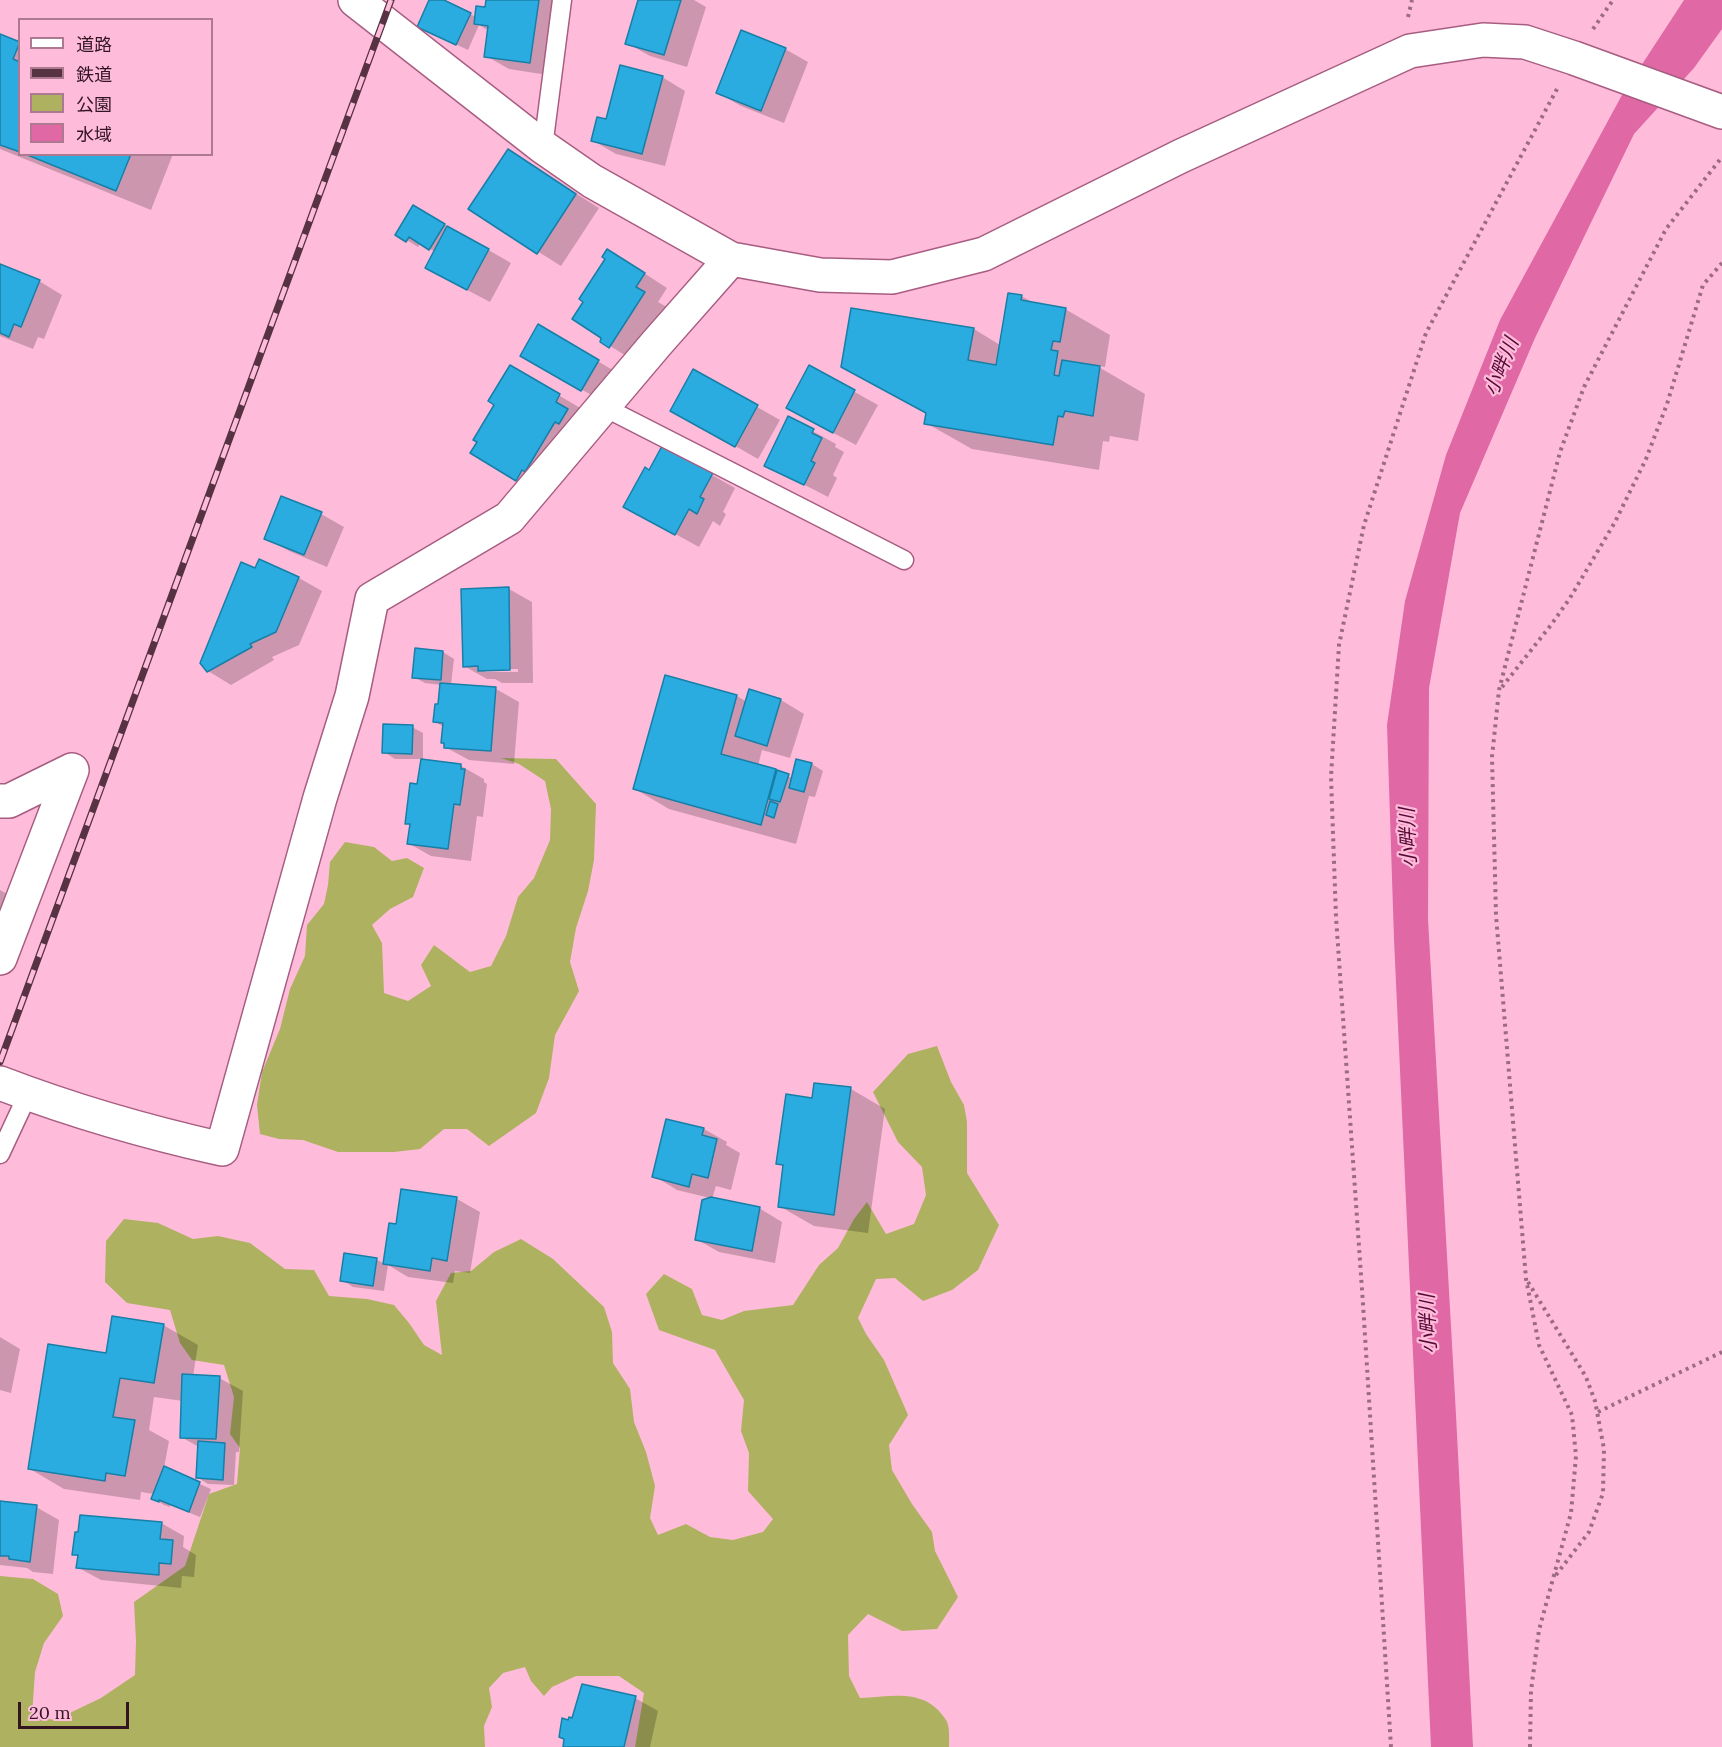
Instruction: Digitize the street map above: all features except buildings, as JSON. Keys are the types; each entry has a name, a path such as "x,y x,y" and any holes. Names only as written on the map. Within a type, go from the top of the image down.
{"street":[{"path":"355,0 543,147 592,180 731,259 820,275 892,277 984,254 1181,156 1410,51 1482,40 1525,42 1722,112"},
{"path":"14,1088 153,1134 222,1149 320,798 352,696 372,599 510,518 602,406 731,259"},
{"path":"0,801 9,801 72,770 0,958"}],"lane":[{"path":"543,147 562,0"},
{"path":"602,406 904,560"},
{"path":"0,1154 14,1088"}],"path":[{"path":"1391,1747 1336,917 1331,777 1339,645 1364,525 1426,333 1574,58 1613,0"},
{"path":"1530,1747 1531,1691 1539,1630 1571,1513 1576,1456 1572,1415 1539,1345 1526,1279 1496,915 1492,757 1500,690 1560,452 1584,387 1666,229 1722,157"},
{"path":"1500,690 1570,598 1615,522 1646,459 1667,404 1703,285 1722,263"},
{"path":"1526,1279 1586,1377 1596,1401 1604,1449 1603,1493 1589,1532 1553,1577"},
{"path":"1598,1412 1722,1352"}],"green space":[{"path":"501,758 556,759 596,804 594,860 588,891 576,928 570,962 579,991 555,1035 549,1078 536,1113 489,1146 467,1129 444,1129 420,1149 394,1152 338,1152 303,1140 279,1139 260,1134 257,1105 262,1072 280,1029 290,989 305,956 307,925 324,904 330,862 345,842 374,847 392,861 407,858 424,868 413,897 390,909 372,925 382,943 384,993 408,1001 431,986 421,965 434,945 470,972 491,966 506,936 518,897 534,878 550,840 551,809 545,781 519,764"},
{"path":"937,1046 951,1082 964,1105 967,1122 967,1173 999,1225 978,1270 952,1290 923,1301 895,1278 876,1279 858,1318 884,1360 908,1415 889,1445 892,1470 932,1532 935,1551 958,1597 937,1629 902,1631 868,1614 848,1635 849,1676 860,1698 907,1696 928,1702 946,1720 949,1747 635,1747 644,1693 619,1676 576,1676 552,1687 544,1696 531,1681 525,1667 503,1673 489,1688 492,1707 484,1726 485,1747 0,1747 0,1576 33,1579 58,1594 63,1616 44,1643 35,1672 32,1716 55,1720 101,1698 135,1675 134,1602 185,1566 209,1494 237,1484 240,1448 230,1434 234,1397 224,1365 192,1360 180,1343 170,1310 127,1303 105,1282 106,1241 124,1219 158,1223 193,1239 218,1236 250,1243 285,1269 314,1270 329,1296 367,1299 394,1305 424,1345 442,1355 436,1301 451,1273 471,1271 494,1252 521,1239 553,1259 604,1307 612,1332 613,1363 630,1389 634,1422 646,1452 655,1486 650,1518 658,1535 686,1524 710,1537 733,1540 763,1532 773,1519 748,1491 749,1453 741,1431 744,1400 715,1350 659,1330 646,1294 664,1274 692,1289 702,1315 722,1320 744,1311 793,1305 819,1265 838,1248 854,1219 867,1202 886,1234 914,1224 926,1195 922,1167 898,1142 873,1092 908,1054"}],"water":[{"name":"小畔川","path":"1684,0 1722,0 1722,29 1694,68 1634,134 1535,338 1460,513 1429,688 1428,919 1473,1747 1431,1747 1394,939 1387,725 1405,601 1446,455 1500,320 1622,95"}],"railway":[{"path":"0,1062 391,0"}]}
